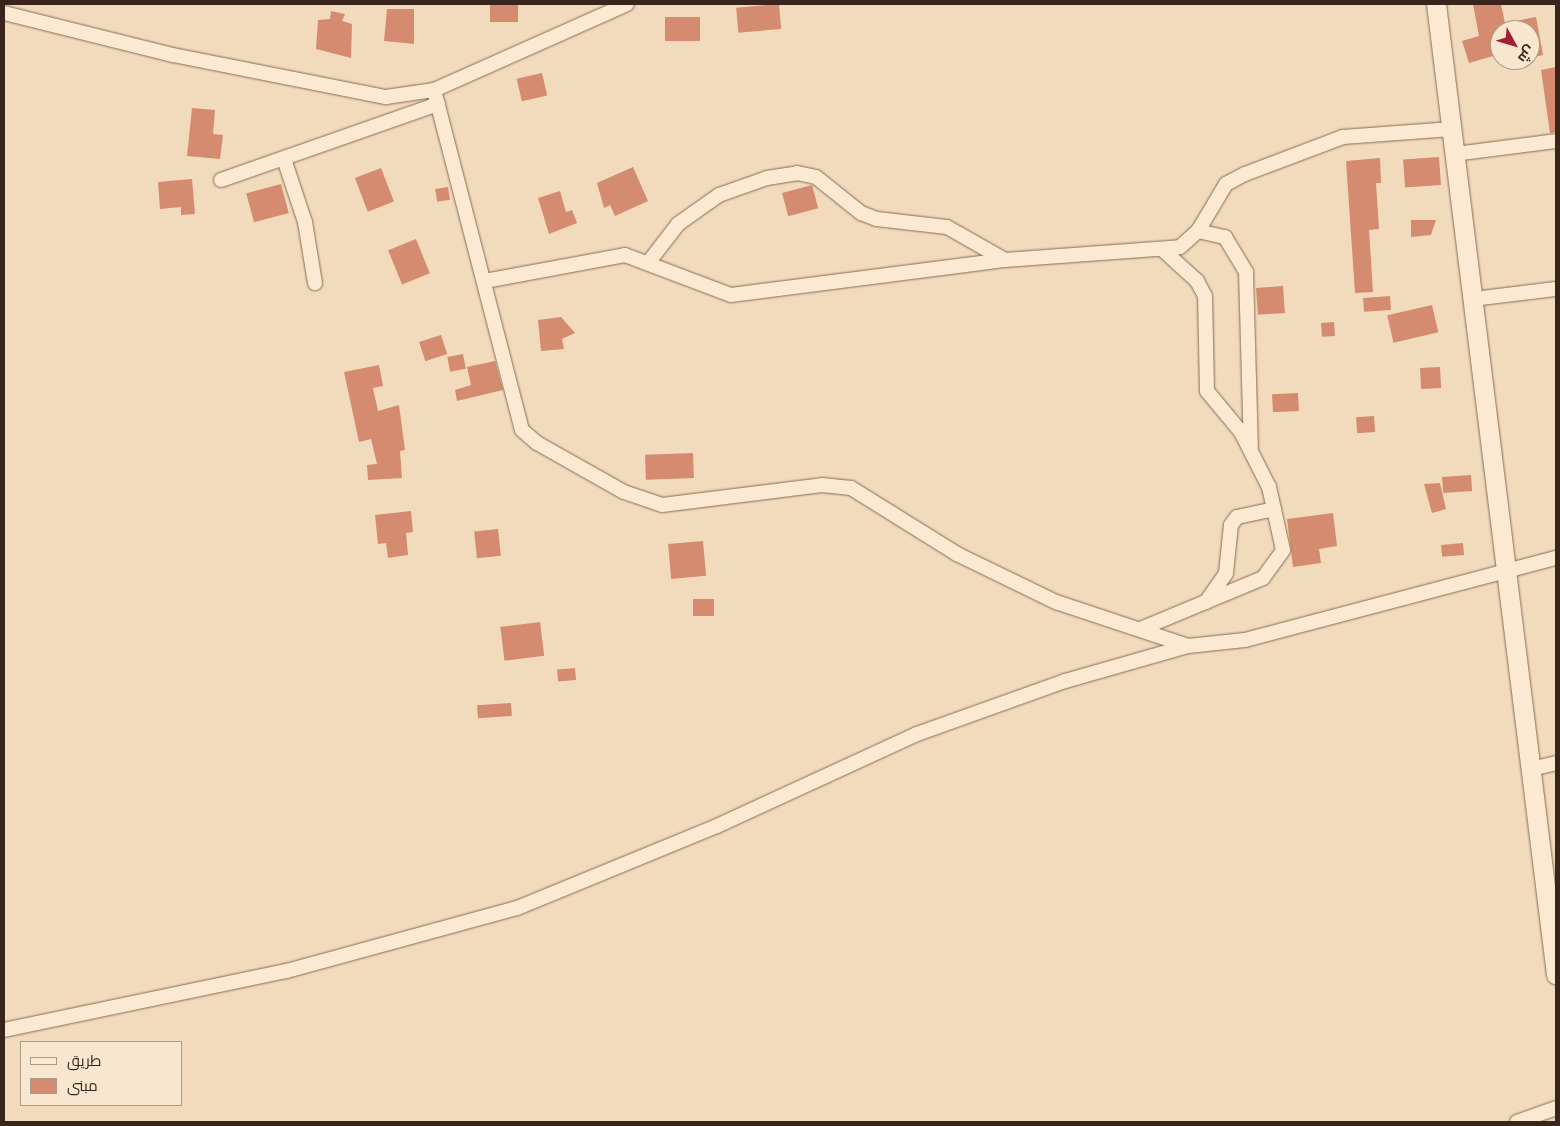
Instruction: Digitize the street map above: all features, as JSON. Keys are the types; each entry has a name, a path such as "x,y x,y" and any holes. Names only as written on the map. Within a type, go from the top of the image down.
{"street":[{"path":"221,180 284,159 436,97 627,4"},
{"path":"1436,4 1556,975"},
{"path":"4,13 343,90 386,97 436,97"},
{"path":"436,97 522,430 537,443 624,492 662,505 822,485 851,488 957,554 1048,598 1143,628 1188,646"},
{"path":"485,281 625,255 731,295 1005,260 1180,247 1198,231 1226,184 1267,164 1343,137 1452,129"},
{"path":"1455,154 1556,141"},
{"path":"284,159 305,222 315,283"},
{"path":"648,264 678,224 719,195 767,178 797,173 816,176 861,213 877,219 947,227 1005,260"},
{"path":"1198,231 1225,237 1246,272 1252,452"},
{"path":"1143,628 1263,578 1275,567 1283,550 1274,510 1252,452 1208,391 1205,296 1197,282 1162,248"},
{"path":"1473,298 1556,289"},
{"path":"1206,602 1226,573 1231,525 1237,518 1274,510"},
{"path":"4,1030 287,971 517,908 717,826 917,734 1065,681 1188,646 1245,640 1556,558"},
{"path":"1531,769 1556,763"},
{"path":"1517,1122 1556,1108"}],"building":[{"path":"490,4 518,4 518,22 490,22"},
{"path":"779,4 781,29 738,33 736,8"},
{"path":"1473,4 1501,4 1504,20 1490,20 1490,57 1469,63 1462,41 1479,36"},
{"path":"387,9 414,9 414,44 384,41"},
{"path":"331,11 345,14 342,21 352,24 351,58 316,49 318,20 330,19"},
{"path":"665,17 700,17 700,41 665,41"},
{"path":"1536,17 1537,20 1520,20"},
{"path":"1540,39 1543,55 1540,56"},
{"path":"1556,67 1556,132 1550,133 1541,70"},
{"path":"542,73 547,95 522,101 517,79"},
{"path":"192,108 215,110 213,134 223,135 220,159 187,156"},
{"path":"1439,157 1441,185 1405,187 1403,160"},
{"path":"1380,158 1381,183 1376,183 1379,229 1369,230 1373,292 1355,293 1346,161"},
{"path":"633,167 648,201 615,216 610,205 604,208 597,183"},
{"path":"381,168 394,202 368,212 355,178"},
{"path":"192,179 195,214 181,215 181,207 160,209 158,182"},
{"path":"281,184 289,213 254,222 246,193"},
{"path":"812,185 818,208 788,216 782,193"},
{"path":"448,187 450,200 437,202 435,189"},
{"path":"560,191 566,212 572,210 577,223 549,234 538,198"},
{"path":"1411,220 1436,220 1431,235 1411,237"},
{"path":"416,239 430,273 402,285 388,250"},
{"path":"1283,286 1285,313 1258,315 1256,288"},
{"path":"1390,296 1391,310 1364,312 1363,298"},
{"path":"1432,305 1438,332 1393,343 1387,315"},
{"path":"561,317 575,333 562,339 564,349 541,351 538,320"},
{"path":"1334,322 1335,336 1322,337 1321,323"},
{"path":"441,335 447,354 425,361 419,342"},
{"path":"463,354 466,369 450,372 447,357"},
{"path":"495,361 503,390 457,401 455,390 471,385 467,367"},
{"path":"379,365 383,386 373,388 378,411 399,405 405,450 400,451 402,478 368,480 367,465 377,464 371,439 359,442 344,372"},
{"path":"1440,367 1441,388 1421,389 1420,368"},
{"path":"1298,393 1299,411 1273,412 1272,394"},
{"path":"1374,416 1375,432 1357,433 1356,417"},
{"path":"693,453 694,478 646,480 645,455"},
{"path":"1471,475 1472,491 1443,493 1442,477"},
{"path":"1440,483 1446,509 1432,513 1424,484"},
{"path":"411,511 413,532 406,533 408,555 388,558 386,543 378,544 375,515"},
{"path":"1333,513 1337,546 1319,549 1321,563 1293,567 1287,519"},
{"path":"498,529 501,556 477,558 474,532"},
{"path":"703,541 706,576 671,579 668,544"},
{"path":"1463,543 1464,555 1442,557 1441,545"},
{"path":"693,599 714,599 714,616 693,616"},
{"path":"540,622 544,656 504,661 500,627"},
{"path":"575,668 576,680 558,682 557,670"},
{"path":"511,703 512,716 478,718 477,705"}]}
